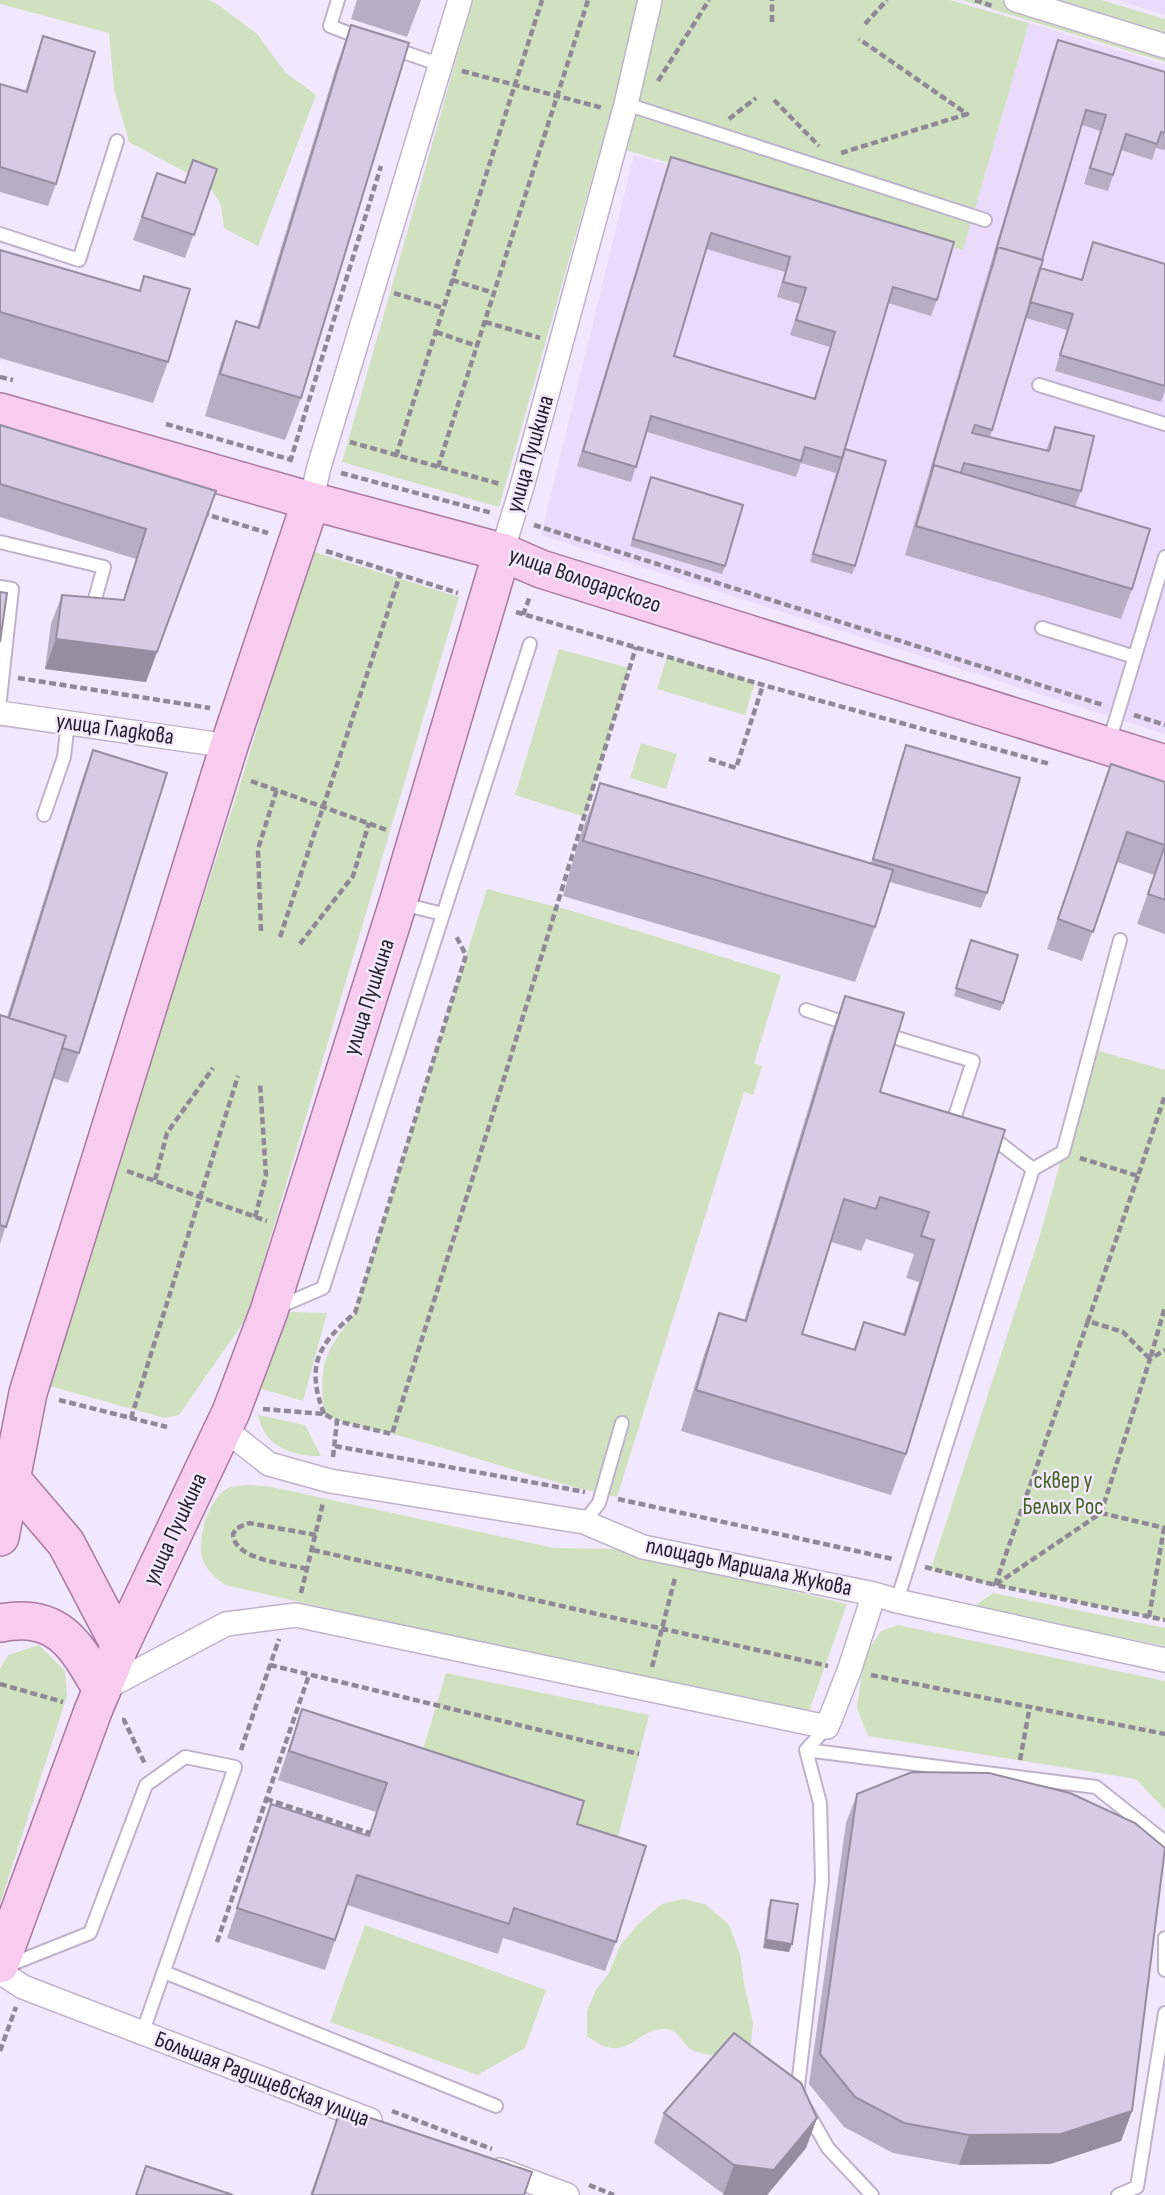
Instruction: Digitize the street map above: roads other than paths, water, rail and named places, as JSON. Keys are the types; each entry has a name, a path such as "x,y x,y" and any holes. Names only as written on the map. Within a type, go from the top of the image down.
{"main road":[{"name":"улица Володарского","path":"0,412 315,484 507,535 541,569 1165,764"},
{"path":"0,1537 28,1393 235,762 296,541 315,484"},
{"name":"улица Пушкина","path":"0,1964 120,1646 231,1412 269,1311 398,903 507,535"},
{"path":"13,1481 66,1543 120,1646"},
{"path":"0,1623 32,1621 52,1626 68,1637 84,1658 102,1690"}],"street":[{"path":"315,484 460,0"},
{"name":"улица Пушкина","path":"507,535 624,109 650,0"},
{"path":"1016,0 1165,46"},
{"name":"улица Гладкова","path":"0,713 68,722 235,762"},
{"name":"площадь Маршала Жукова","path":"222,1427 268,1464 330,1481 584,1522 643,1547 874,1594 1165,1660"},
{"path":"102,1690 226,1624 296,1615 827,1727 874,1594"},
{"name":"Большая Радищевская улица","path":"0,1970 23,1987 387,2127"},
{"path":"477,2161 567,2195"}],"lane":[{"path":"338,0 330,26 441,65"},
{"path":"624,109 712,132 985,220"},
{"path":"0,234 79,260 117,141"},
{"path":"1039,385 1165,424"},
{"path":"0,542 104,567 93,606"},
{"path":"1108,746 1165,556"},
{"path":"0,587 12,589 0,699"},
{"path":"1042,628 1135,657"},
{"path":"269,1311 323,1288 530,644"},
{"path":"44,815 64,757 68,722"},
{"path":"398,903 443,914"},
{"path":"897,1601 1033,1169 1063,1153 1120,940"},
{"path":"806,1010 973,1061 952,1125 966,1129"},
{"path":"979,1132 993,1136 1033,1169"},
{"path":"584,1522 599,1503 622,1423"},
{"path":"806,1750 827,1727"},
{"path":"806,1750 1096,1787 1165,1842"},
{"path":"806,1750 820,1803 822,1881 797,2094 828,2148 872,2195"},
{"path":"0,1970 90,1933 146,1785 185,1757 235,1768 142,2034"},
{"path":"1165,1938 1165,1970"},
{"path":"164,1972 496,2106"},
{"path":"1118,2195 1137,2187 1165,2013"}],"park label":[{"name":"сквер у Белых Рос","path":"1063,1494"}]}
